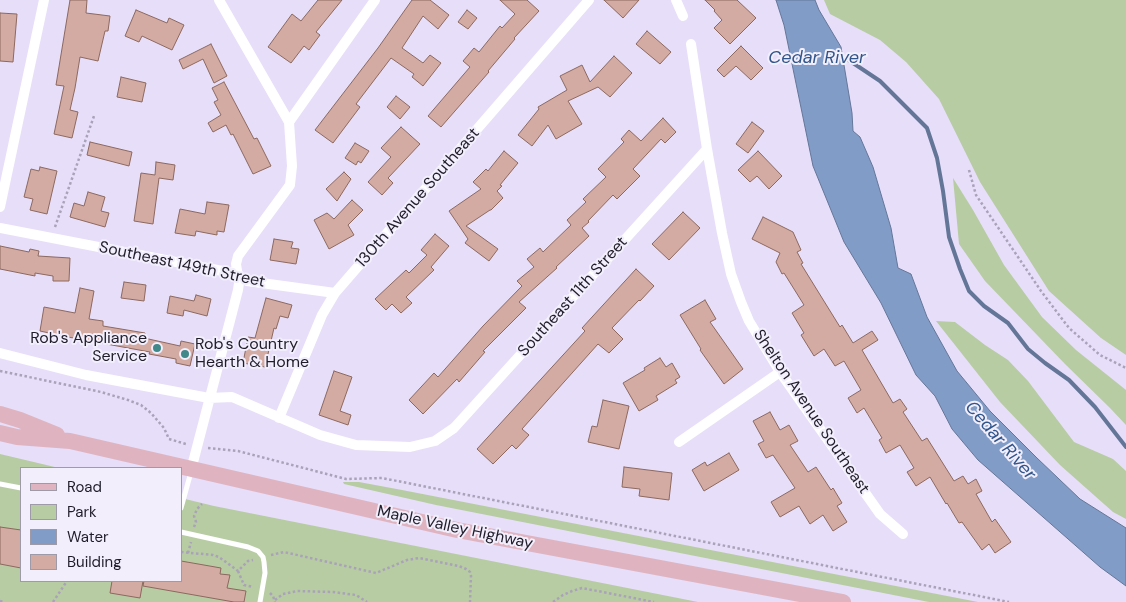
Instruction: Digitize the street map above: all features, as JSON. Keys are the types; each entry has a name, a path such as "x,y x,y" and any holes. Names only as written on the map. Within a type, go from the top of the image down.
{"main road":[{"name":"Maple Valley Highway","path":"0,414 20,420 70,441"},
{"name":"Maple Valley Highway","path":"0,433 17,437 70,441 178,467"},
{"name":"Maple Valley Highway","path":"182,468 457,530 843,602"}],"street":[{"path":"0,207 44,0"},
{"path":"191,470 240,283 236,264 238,256 290,185 292,158 289,122 219,0"},
{"path":"289,122 376,0"},
{"name":"130th Avenue Southeast","path":"279,418 322,315 336,294 590,0"},
{"path":"676,0 683,16"},
{"name":"Shelton Avenue Southeast","path":"692,44 722,233 731,274 740,302 780,372 880,514 903,534"},
{"name":"Southeast 11th Street","path":"0,354 86,375 209,398 232,396 320,435 356,445 410,447 435,440 454,428 707,148"},
{"name":"Southeast 149th Street","path":"0,228 238,274 247,281 336,294"},
{"path":"679,442 780,372"}],"lane":[{"path":"182,504 191,470"},
{"path":"0,484 20,488"},
{"path":"182,532 258,551 263,557 265,573 260,602"}],"path":[{"path":"51,238 94,116"},
{"path":"969,170 976,195 1041,291 1069,328 1100,355 1126,368"},
{"path":"0,371 101,392 128,400 150,413 164,428 169,439 197,447 238,451 346,478 382,478 1009,602"},
{"path":"182,552 213,555 238,570 248,561 284,552 376,573 407,560 419,558 459,566 470,572 470,602"},
{"path":"53,602 66,582"},
{"path":"554,602 563,595 582,588 654,602"},
{"path":"275,600 283,594 297,591 356,595 367,602"},
{"path":"0,601 4,602"}],"green space":[{"path":"824,0 1126,0 1126,355 1101,338 1049,291 980,182 939,99 906,62 880,40 830,14"},
{"path":"953,178 1004,265 1042,317 1076,350 1126,390 1126,425 985,281 959,244"},
{"path":"936,321 955,322 1008,360 1028,381 1074,442 1113,459 1126,471 1126,519 1113,512 1060,465 1000,402"},
{"path":"0,454 55,467 20,467 20,582 182,582 182,498 698,602 0,602"},
{"path":"343,482 359,482 402,490 978,602 929,602 436,505 344,484"}],"water":[{"name":"Cedar River","path":"776,0 815,0 841,47 852,113 853,131 860,137 873,167 891,228 898,268 911,274 927,317 957,371 990,411 1080,499 1126,528 1126,586 1100,567 978,460 952,429 935,396 916,375 881,303 844,242 813,166 784,25"}],"building":[{"path":"70,0 87,0 86,13 110,16 108,31 105,31 98,61 80,57 70,110 78,112 72,138 54,134 64,86 56,85"},
{"path":"318,0 342,0 316,32 320,35 309,50 304,46 291,63 268,47 292,14 301,21"},
{"path":"412,0 430,0 449,15 438,29 423,16 402,48 423,63 430,55 441,63 423,86 412,77 414,74 391,58 356,104 360,107 333,143 315,130"},
{"path":"500,0 527,0 539,11 514,38 489,72 441,127 428,116 470,67 463,61 474,48 479,52 500,26 502,28 515,14"},
{"path":"604,0 639,0 623,18"},
{"path":"705,0 737,0 756,18 730,44 714,28 722,20"},
{"path":"136,10 167,23 169,18 184,25 172,50 142,36 139,42 125,36"},
{"path":"467,10 477,18 468,29 458,22"},
{"path":"0,13 17,14 13,62 0,61"},
{"path":"647,31 671,52 660,64 636,44"},
{"path":"211,44 227,76 214,83 203,59 183,69 179,60"},
{"path":"741,46 763,68 751,80 736,66 724,77 717,70"},
{"path":"614,56 632,73 610,97 598,87 568,101 582,124 556,139 548,125 532,146 518,135 539,109 538,107 567,90 560,76 582,65 590,82"},
{"path":"121,77 146,83 142,102 117,97"},
{"path":"224,82 254,139 257,138 271,166 253,174 233,134 231,135 226,125 213,132 208,123 221,115 214,102 218,100 212,88"},
{"path":"396,96 410,107 400,119 387,107"},
{"path":"663,118 676,132 665,143 661,139 633,169 640,176 617,199 613,195 582,228 589,236 519,302 526,308 483,351 485,352 459,382 457,379 423,414 409,400 434,373 438,377 483,326 522,286 517,281 534,267 527,259 540,248 543,252 571,225 567,220 586,202 583,199 606,177 598,169 624,142 621,139 629,130 641,141"},
{"path":"752,122 764,131 748,153 736,144"},
{"path":"401,127 420,144 388,178 393,183 382,195 368,182 391,157 381,148"},
{"path":"90,142 132,152 129,166 87,155"},
{"path":"355,143 369,151 361,163 358,161 356,165 345,158"},
{"path":"504,151 518,163 497,191 503,198 491,210 466,226 498,249 489,261 465,243 468,239 449,211 481,189 473,182 486,169 488,171"},
{"path":"758,151 782,176 769,189 757,176 750,182 738,170"},
{"path":"156,162 175,165 173,180 159,178 153,224 134,221 141,173 155,175"},
{"path":"40,167 57,171 47,214 30,210 33,199 24,197 31,169 39,171"},
{"path":"344,172 351,179 337,201 326,189"},
{"path":"88,192 105,197 101,211 109,213 105,227 70,217 74,203 84,206"},
{"path":"352,200 363,210 348,225 354,235 329,249 314,220 327,213 334,219"},
{"path":"207,202 229,205 224,232 217,231 217,235 196,231 195,236 175,233 180,209 205,214"},
{"path":"683,212 700,228 669,260 652,244"},
{"path":"763,217 793,232 801,250 797,252 803,263 801,264 840,327 842,325 853,343 872,331 878,340 862,350 893,403 900,399 907,409 903,412 922,441 927,438 954,481 963,476 968,484 976,479 982,491 976,494 992,522 995,519 1011,542 995,553 989,544 982,550 962,522 959,523 930,477 916,486 907,472 914,468 900,445 886,453 879,440 882,438 864,408 857,413 848,398 861,390 844,361 835,366 824,349 814,356 801,335 804,333 792,313 804,305 784,273 782,274 776,262 780,253 752,239"},
{"path":"435,234 449,246 431,267 434,270 406,297 412,303 401,313 392,304 386,310 375,299 406,270 409,273 427,255 421,250"},
{"path":"274,239 293,242 291,248 299,249 296,264 270,260"},
{"path":"0,246 29,252 30,249 39,251 38,256 70,258 69,281 53,281 53,276 35,273 35,276 0,269"},
{"path":"636,269 654,286 612,328 623,339 609,353 598,344 522,429 529,435 516,449 512,445 493,464 477,449 585,331 582,328"},
{"path":"124,282 146,285 144,301 121,298"},
{"path":"80,288 94,291 89,319 103,321 103,326 145,333 144,338 180,346 181,341 195,344 190,366 176,363 176,359 149,354 150,352 40,331 44,307 75,313"},
{"path":"196,295 211,299 207,316 184,310 183,316 167,313 170,296 194,301"},
{"path":"266,298 292,305 288,318 280,316 276,329 274,328 265,367 243,363 248,337 255,338"},
{"path":"705,300 716,319 710,322 743,369 724,384 700,350 680,315"},
{"path":"660,358 666,367 672,363 680,377 675,380 677,383 656,396 658,400 639,411 623,383 645,370 644,368"},
{"path":"334,371 352,377 340,411 351,415 348,425 319,415"},
{"path":"603,400 629,406 619,449 588,442 592,426 597,427"},
{"path":"770,412 780,430 789,425 798,441 790,445 808,472 816,467 842,503 837,506 847,522 833,531 823,515 810,524 799,506 780,517 771,502 795,488 773,455 766,458 758,444 764,441 753,421"},
{"path":"729,453 739,470 704,491 692,470 705,462 707,466"},
{"path":"624,467 672,473 669,500 639,496 640,489 622,487"},
{"path":"0,527 20,530 20,568 0,564"},
{"path":"182,561 221,568 220,574 230,575 227,588 246,591 244,602 234,602 143,586 144,582 182,582"},
{"path":"112,582 143,582 140,598 110,593"}],"waterway":[{"path":"840,56 880,81 927,128 937,158 949,237 969,291 984,306 1008,323 1028,349 1069,380 1095,407 1126,447"}],"place":[{"name":"Rob's Appliance Service","path":"157,348"},
{"name":"Rob's Country Hearth & Home","path":"185,354"}]}
